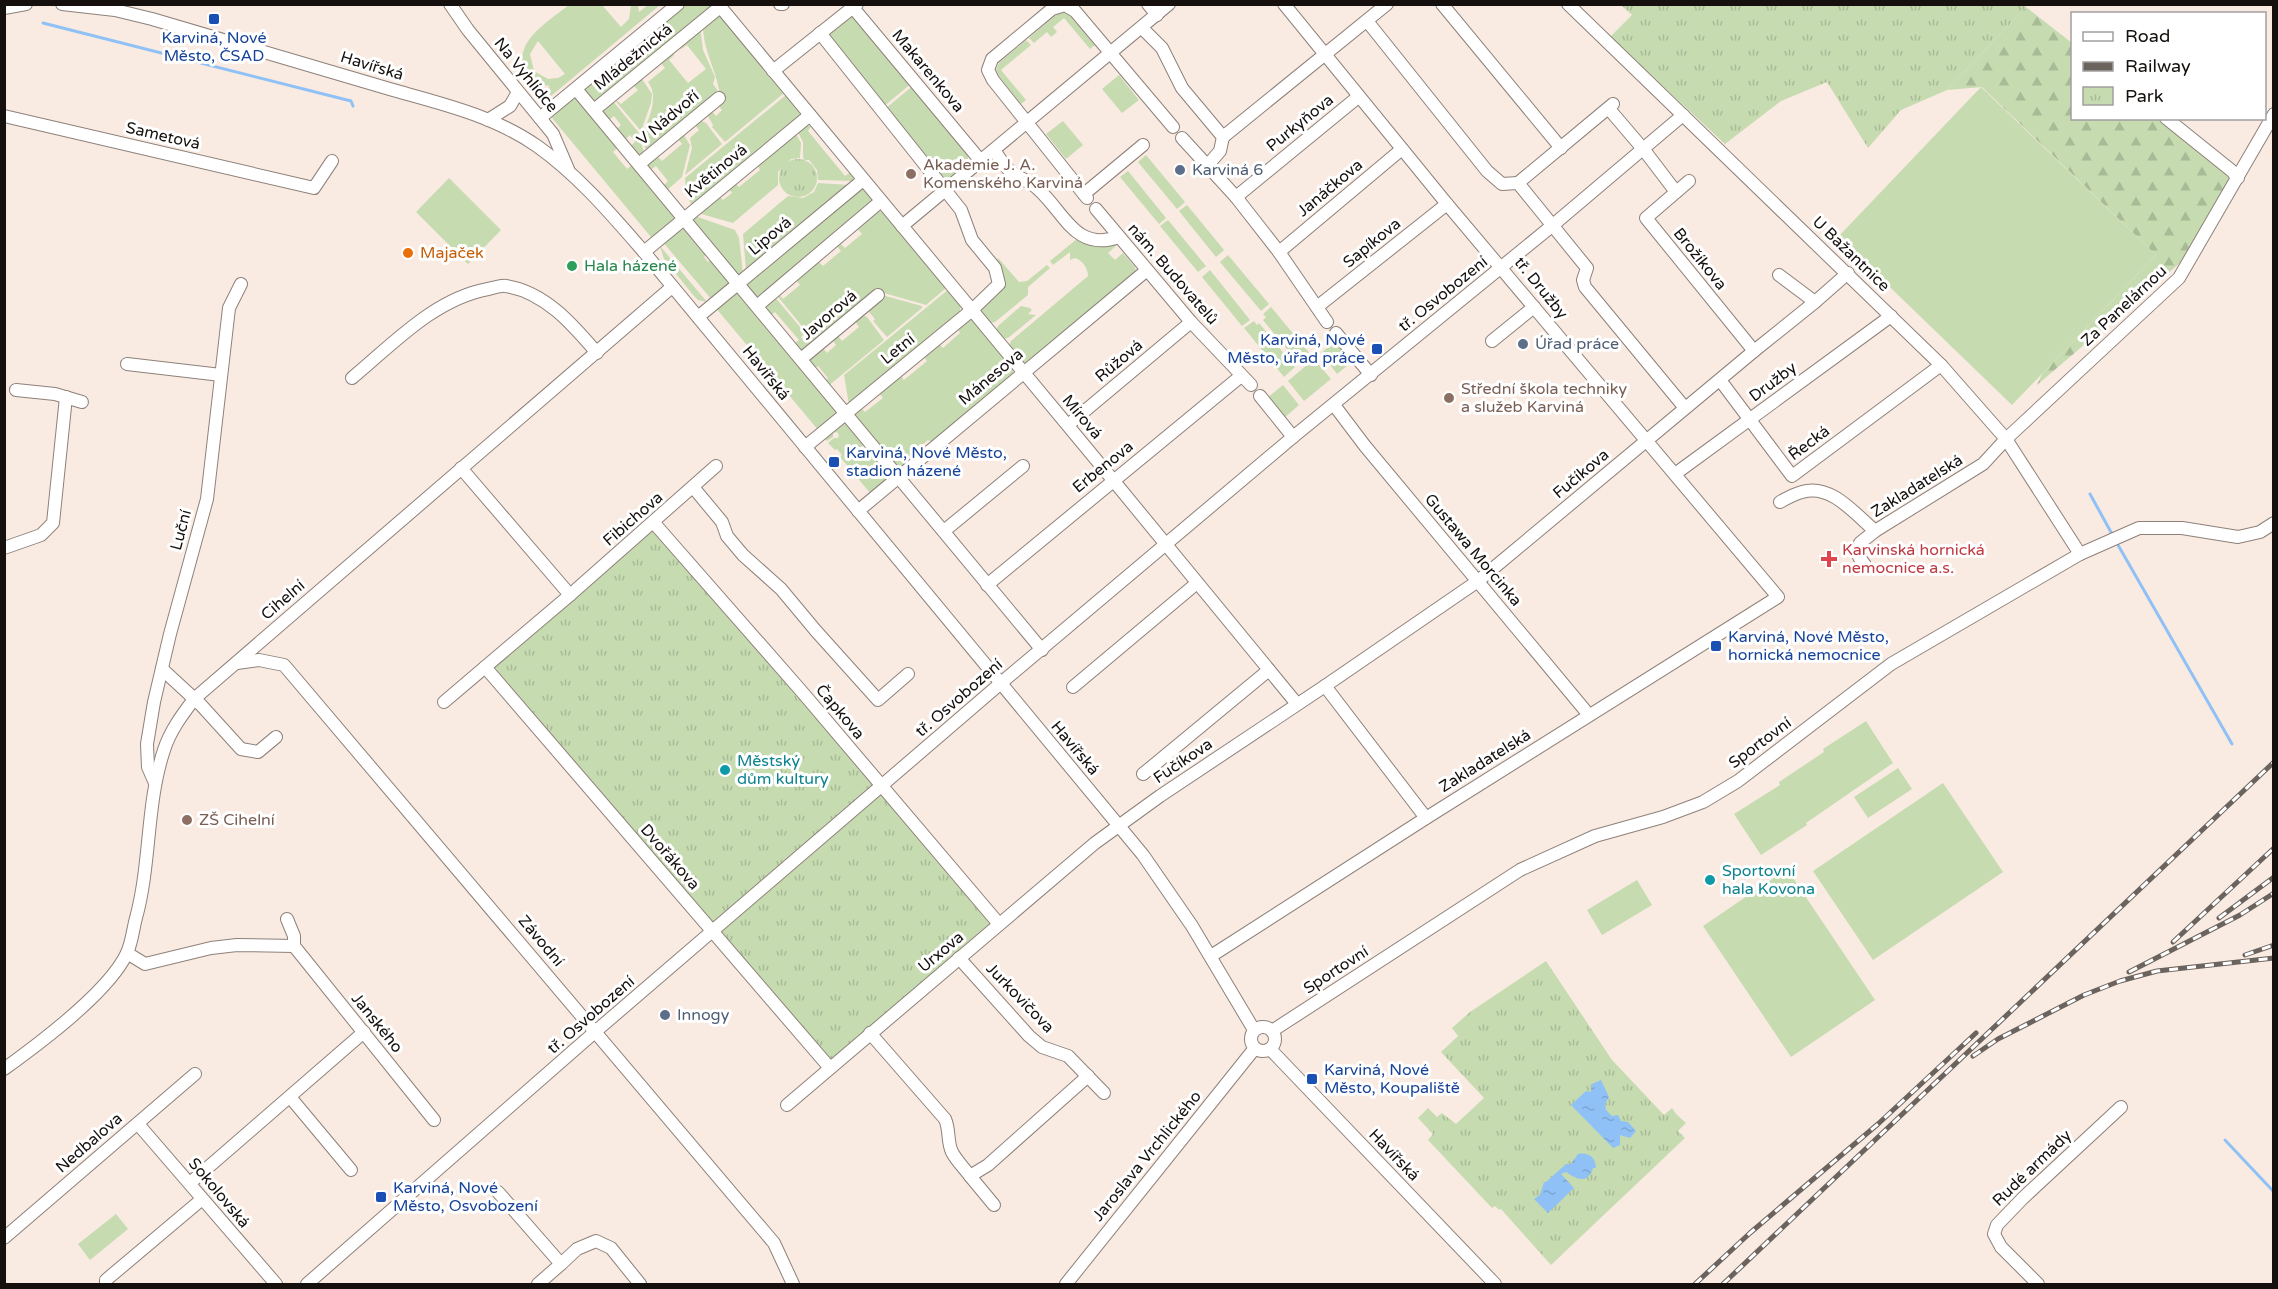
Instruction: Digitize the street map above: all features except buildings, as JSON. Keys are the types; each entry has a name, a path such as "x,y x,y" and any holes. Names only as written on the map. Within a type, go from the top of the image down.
{"street":[{"path":"4,8 27,4"},
{"name":"Havířská","path":"62,4 115,10 152,19 428,99 488,120 536,146 569,171 644,252 698,316 1119,826 1170,891 1254,1030"},
{"name":"Na Vyhlídce","path":"450,4 559,144 569,171"},
{"name":"Mládežnická","path":"540,118 678,4"},
{"path":"1148,4 1156,15"},
{"path":"902,226 1025,122 1143,28 1169,4"},
{"path":"1207,166 1220,151 1223,137 1387,4"},
{"path":"1442,4 1561,148"},
{"name":"U Bažantnice","path":"1568,4 1941,365 2006,439 2080,554"},
{"name":"Mládežnická","path":"594,110 719,6"},
{"name":"Mírová","path":"719,6 1167,545"},
{"path":"773,71 853,6"},
{"name":"Makarenkova","path":"853,6 980,160"},
{"path":"1143,145 1085,196 990,75 989,64 1052,9 1059,6 1070,7 1111,52 1173,127"},
{"name":"tř. Družby","path":"1289,6 1324,56 1778,597"},
{"path":"1367,21 1487,171 1502,184 1518,183 1611,107 1676,192"},
{"path":"1143,28 1162,48 1182,88 1223,137"},
{"path":"820,33 945,188 961,210 972,240 995,268 999,284 972,310"},
{"path":"576,89 1042,650"},
{"path":"488,120 510,106 518,92"},
{"name":"Purkyňova","path":"1236,197 1358,97"},
{"name":"V Nádvoří","path":"639,164 719,98"},
{"name":"Za Panelárnou","path":"2006,439 2179,278 2274,114"},
{"name":"Květinová","path":"644,252 810,115"},
{"name":"tř. Osvobození","path":"307,1284 1000,683 1293,437 1644,150 1683,115"},
{"name":"Sametová","path":"4,116 314,188 332,161"},
{"path":"2168,120 2238,178"},
{"path":"1182,138 1236,197 1279,252 1327,322"},
{"name":"Janáčkova","path":"1279,252 1402,149"},
{"path":"994,150 1008,170 1038,188 1075,231 1090,240 1106,241 1119,237"},
{"name":"Lipová","path":"698,316 863,180"},
{"name":"Brožíkova","path":"1689,181 1646,218 1754,351"},
{"path":"1518,183 1587,268 1585,287 1685,408"},
{"path":"756,306 881,201"},
{"name":"Sapíkova","path":"1317,308 1447,204"},
{"name":"nám. Budovatelů","path":"1096,209 1191,322 1251,385"},
{"name":"Mánesova","path":"858,511 1147,270"},
{"name":"Fučíkova","path":"1119,826 1478,580 1848,273"},
{"path":"1779,274 1815,302"},
{"name":"Luční","path":"155,783 148,767 147,744 162,669 207,499 229,308 241,284"},
{"path":"352,378 427,314 467,292 505,286 529,293 553,308 573,325 597,353"},
{"name":"Cihelní","path":"4,1069 87,1002 110,980 127,953 143,893 155,783 164,749 176,724 194,699 672,287"},
{"name":"Javorová","path":"801,359 878,295"},
{"path":"1492,341 1534,307"},
{"name":"Letní","path":"805,447 972,310"},
{"name":"Družby","path":"1675,474 1891,316"},
{"name":"Růžová","path":"1068,425 1191,322"},
{"path":"1336,333 1371,375"},
{"path":"127,364 221,375"},
{"name":"Řecká","path":"1720,380 1792,476 1941,365"},
{"name":"Erbenova","path":"987,585 1241,376"},
{"path":"16,390 66,397 82,402"},
{"path":"1260,396 1293,437"},
{"path":"4,548 41,535 53,523 66,397"},
{"name":"Gustawa Morcinka","path":"1334,405 1365,446 1589,715"},
{"name":"Zakladatelská","path":"1865,565 1859,557 1860,543 1875,531 1983,464 2006,439"},
{"name":"Fibichova","path":"444,702 654,523 716,466"},
{"path":"944,531 1023,466"},
{"path":"461,468 570,595"},
{"path":"693,487 722,522 727,536 742,555 782,589 816,632 878,700 908,674"},
{"path":"1780,502 1803,491 1821,490 1831,494 1875,531"},
{"name":"Čapkova","path":"654,523 999,924"},
{"name":"Sportovní","path":"1272,1031 1520,870 1595,836 1663,817 1703,802 1738,781 1891,664 2080,554 2139,528 2182,528 2238,537 2260,532 2274,523"},
{"path":"1167,545 1297,704"},
{"path":"1073,687 1197,583"},
{"name":"Zakladatelská","path":"1211,956 1425,818 1778,597"},
{"name":"Závodní","path":"235,663 259,660 284,665 774,1243 793,1284"},
{"name":"Dvořákova","path":"485,668 830,1068"},
{"path":"162,669 241,749 258,752 276,737"},
{"name":"Fučíkova","path":"1143,774 1269,670"},
{"path":"1325,686 1425,818"},
{"name":"Urxova","path":"787,1105 1095,843 1119,826"},
{"name":"Janského","path":"287,919 294,941 434,1120"},
{"path":"127,953 145,964 210,948 294,941"},
{"name":"Jurkovičova","path":"959,958 1029,1036 1042,1047 1068,1056 1104,1094"},
{"path":"1265,1027 1272,1031 1275,1039 1270,1049 1262,1051 1255,1048 1250,1037 1254,1030 1265,1027"},
{"path":"190,1183 364,1032"},
{"path":"870,1034 945,1119 950,1129 949,1143 952,1153 994,1205"},
{"name":"Jaroslava Vrchlického","path":"1066,1284 1255,1048"},
{"name":"Havířská","path":"1270,1049 1494,1284"},
{"name":"Nedbalova","path":"4,1238 195,1074"},
{"path":"970,1176 988,1165 1088,1076"},
{"path":"290,1097 351,1170"},
{"name":"Rudé armády","path":"2038,1284 2001,1247 1994,1234 1997,1225 2031,1190 2121,1107"},
{"name":"Sokolovská","path":"138,1124 190,1183 201,1200 276,1284"},
{"path":"498,1192 561,1264"},
{"path":"106,1284 106,1280 201,1200"},
{"path":"538,1284 577,1249 596,1241 611,1248 640,1284"}],"green space":[{"path":"570,4 602,5 621,27 629,19 631,5 638,5 639,12 648,5 660,5 551,96 546,90 550,86 537,82 527,72 523,61 523,51 543,25","holes":["538,41 565,74 558,78 548,79 534,71 530,54"]},
{"path":"2023,4 2026,7 1947,90 1901,110 1868,148 1827,82 1781,101 1725,144 1610,37 1632,15 1621,5"},
{"path":"683,5 711,5 710,9 594,102 585,92 585,88"},
{"path":"2026,7 2071,42 2071,120 2170,120 2234,169 2187,257 2037,385 2042,374 2156,255 1982,87 1947,90"},
{"path":"1063,12 1068,14 1095,45 1090,49 1064,18 1053,27 1057,32 1051,37 1047,32 1034,43 1029,38 1057,14"},
{"path":"852,15 913,82 883,107 826,35"},
{"path":"717,16 724,18 784,93 725,142 712,127 708,116 710,109 716,116 722,110 716,103 720,97 719,88 705,44 703,25"},
{"path":"700,27 703,50 715,77 713,84 718,91 715,93 717,96 647,152 641,137 653,102 648,82 665,68 660,62 674,52 669,60 688,83 706,69 687,45 679,48"},
{"path":"1026,40 1031,45 1001,70 1026,100 1021,104 996,70 999,63"},
{"path":"1119,75 1139,100 1122,113 1102,89"},
{"path":"640,76 652,94 641,131 613,98 621,104 638,90 633,85"},
{"path":"915,84 968,154 968,162 944,182 885,109"},
{"path":"1981,87 2156,255 2012,405 1838,237"},
{"path":"786,95 800,111 800,116 692,206 686,194 685,178"},
{"path":"573,96 578,96 618,147 613,152 627,169 632,165 676,219 654,237 651,237 552,118 555,111"},
{"path":"612,100 639,133 645,154 639,157 628,148 635,142 630,135 625,140 619,131 616,133 621,125 614,116 608,121 602,116 602,108"},
{"path":"699,120 706,123 722,144 685,175 692,148 690,138 699,130 695,125"},
{"path":"1063,121 1083,145 1066,159 1046,134"},
{"path":"807,125 811,126 808,131 845,176 851,172 853,181 818,180 817,170 809,160 804,160 803,142 798,132"},
{"path":"682,132 690,145 682,177 666,191 663,186 668,181 656,166 649,171 646,162 657,156 662,161 682,144 678,139"},
{"path":"796,134 801,143 800,158 791,159 778,172 778,185 733,223 698,213 719,196 723,200 732,193 729,189 736,184 739,187 760,170 757,164"},
{"path":"1146,155 1185,202 1177,209 1138,162"},
{"path":"798,159 812,164 817,178 812,192 798,197 784,192 779,178 784,164"},
{"path":"1128,171 1166,218 1159,224 1120,177"},
{"path":"449,178 501,230 468,264 416,212"},
{"path":"818,183 850,185 746,270 743,234 788,196 803,198 814,192"},
{"path":"859,189 867,190 873,203 761,297 753,296 747,283"},
{"path":"1187,205 1224,250 1216,257 1179,211"},
{"path":"877,211 884,212 946,288 926,305 884,293 881,289 815,342 775,293 783,299 800,285 795,279 817,260 823,266 841,251 836,245 839,242 845,248 862,234 857,228"},
{"path":"695,216 735,230 739,238 743,274 737,274 692,220"},
{"path":"1168,220 1206,266 1198,272 1160,226"},
{"path":"683,227 709,252 704,257 708,262 713,257 730,283 712,300 662,241"},
{"path":"1078,238 1117,245 1108,253 1115,260 1123,253 1135,267 1136,272 1027,363 1023,362 1009,346 1011,341 1088,276 1082,262 1075,258 1070,260 1070,252 1053,265 1050,261"},
{"path":"660,246 707,302 698,300 694,296 664,259"},
{"path":"1228,255 1269,304 1261,311 1220,262"},
{"path":"998,258 1019,282 1027,281 1047,265 1050,268 1028,287 1028,295 995,322 990,323 982,314 982,309 1004,282 1003,272 996,262"},
{"path":"1210,270 1250,320 1242,326 1202,277"},
{"path":"949,289 961,305 959,315 849,405 844,375"},
{"path":"737,290 838,413 819,431 715,307"},
{"path":"882,295 922,306 887,337 873,321 875,319 869,312 869,307"},
{"path":"774,296 805,333 801,337 805,342 810,339 814,344 802,352 793,345 799,340 775,312 769,317 764,309 766,301"},
{"path":"1021,306 1032,310 1028,314 1036,315 1008,338 1002,339 996,331 998,326"},
{"path":"1271,307 1311,355 1299,364 1263,320 1266,317 1263,314"},
{"path":"862,315 867,317 884,340 827,387 823,383 828,378 818,366 813,370 808,360 822,347 827,353 836,345 832,339 837,335 842,341 859,327 854,320"},
{"path":"968,319 974,320 1013,369 1013,375 933,443 928,440 905,460 907,465 897,468 853,415 861,408 865,412 883,398 879,393 901,376 904,380 927,361 924,357 939,344 943,348 960,333 957,327"},
{"path":"1254,321 1257,325 1259,323 1295,367 1284,377 1244,328"},
{"path":"1337,340 1353,361 1337,374 1321,353"},
{"path":"1314,359 1331,379 1304,401 1288,381"},
{"path":"1283,385 1299,405 1284,418 1267,398"},
{"path":"846,421 867,442 861,447 865,452 871,447 890,474 890,477 871,494 840,457 842,455 837,449 835,450 828,443 838,438 837,432 833,433 833,437 827,441 823,437"},
{"path":"653,529 993,923 830,1063 493,669"},
{"path":"1866,721 1893,763 1761,855 1734,814 1780,785 1779,782 1824,752 1823,749"},
{"path":"1898,768 1912,789 1868,818 1854,797"},
{"path":"1943,783 2003,872 1873,960 1813,871"},
{"path":"1787,869 1875,1000 1791,1057 1703,926"},
{"path":"1637,880 1652,905 1602,935 1587,910"},
{"path":"1546,961 1612,1060 1664,1115 1672,1108 1686,1123 1678,1131 1685,1138 1551,1265 1501,1209 1495,1206 1492,1208 1428,1140 1433,1134 1418,1118 1428,1108 1437,1117 1442,1113 1456,1124 1484,1098 1441,1052 1458,1036 1452,1028 1470,1012"},
{"path":"116,1214 128,1229 90,1260 78,1244"}],"water":[{"path":"1601,1080 1609,1097 1605,1104 1606,1110 1612,1116 1618,1115 1621,1121 1628,1122 1636,1131 1630,1138 1620,1135 1620,1145 1613,1148 1571,1105 1586,1091 1591,1092 1592,1084"},
{"path":"1578,1154 1591,1156 1596,1168 1593,1168 1585,1179 1574,1177 1566,1172 1561,1174 1574,1188 1548,1213 1534,1199 1540,1195 1544,1182 1566,1164 1571,1164"}],"waterway":[{"path":"43,23 351,101 353,106"},
{"path":"2090,494 2112,534"},
{"path":"2118,545 2232,744"},
{"path":"2225,1140 2274,1192"}],"railway":[{"path":"1723,1284 2274,762"},
{"path":"2173,942 2274,848"},
{"path":"2219,918 2274,877"},
{"path":"2129,972 2240,915 2274,893"},
{"path":"2245,955 2274,945"},
{"path":"1973,1056 1998,1039 2084,995 2120,981 2157,971 2274,958"},
{"path":"1695,1284 1750,1233 1878,1124 1976,1033"}],"place":[{"name":"Karviná, Nové Město, ČSAD","path":"214,19"},
{"name":"Karviná 6","path":"1180,170"},
{"name":"Akademie J. A. Komenského Karviná","path":"911,174"},
{"name":"Majaček","path":"408,253"},
{"name":"Hala házené","path":"572,266"},
{"name":"Úřad práce","path":"1523,344"},
{"name":"Karviná, Nové Město, úřad práce","path":"1377,349"},
{"name":"Střední škola techniky a služeb Karviná","path":"1449,398"},
{"name":"Karviná, Nové Město, stadion házené","path":"834,462"},
{"name":"Karvinská hornická nemocnice a.s.","path":"1829,559"},
{"name":"Karviná, Nové Město, hornická nemocnice","path":"1716,646"},
{"name":"Městský dům kultury","path":"725,770"},
{"name":"ZŠ Cihelní","path":"187,820"},
{"name":"Sportovní hala Kovona","path":"1710,880"},
{"name":"Innogy","path":"665,1015"},
{"name":"Karviná, Nové Město, Koupaliště","path":"1312,1079"},
{"name":"Karviná, Nové Město, Osvobození","path":"381,1197"}]}
